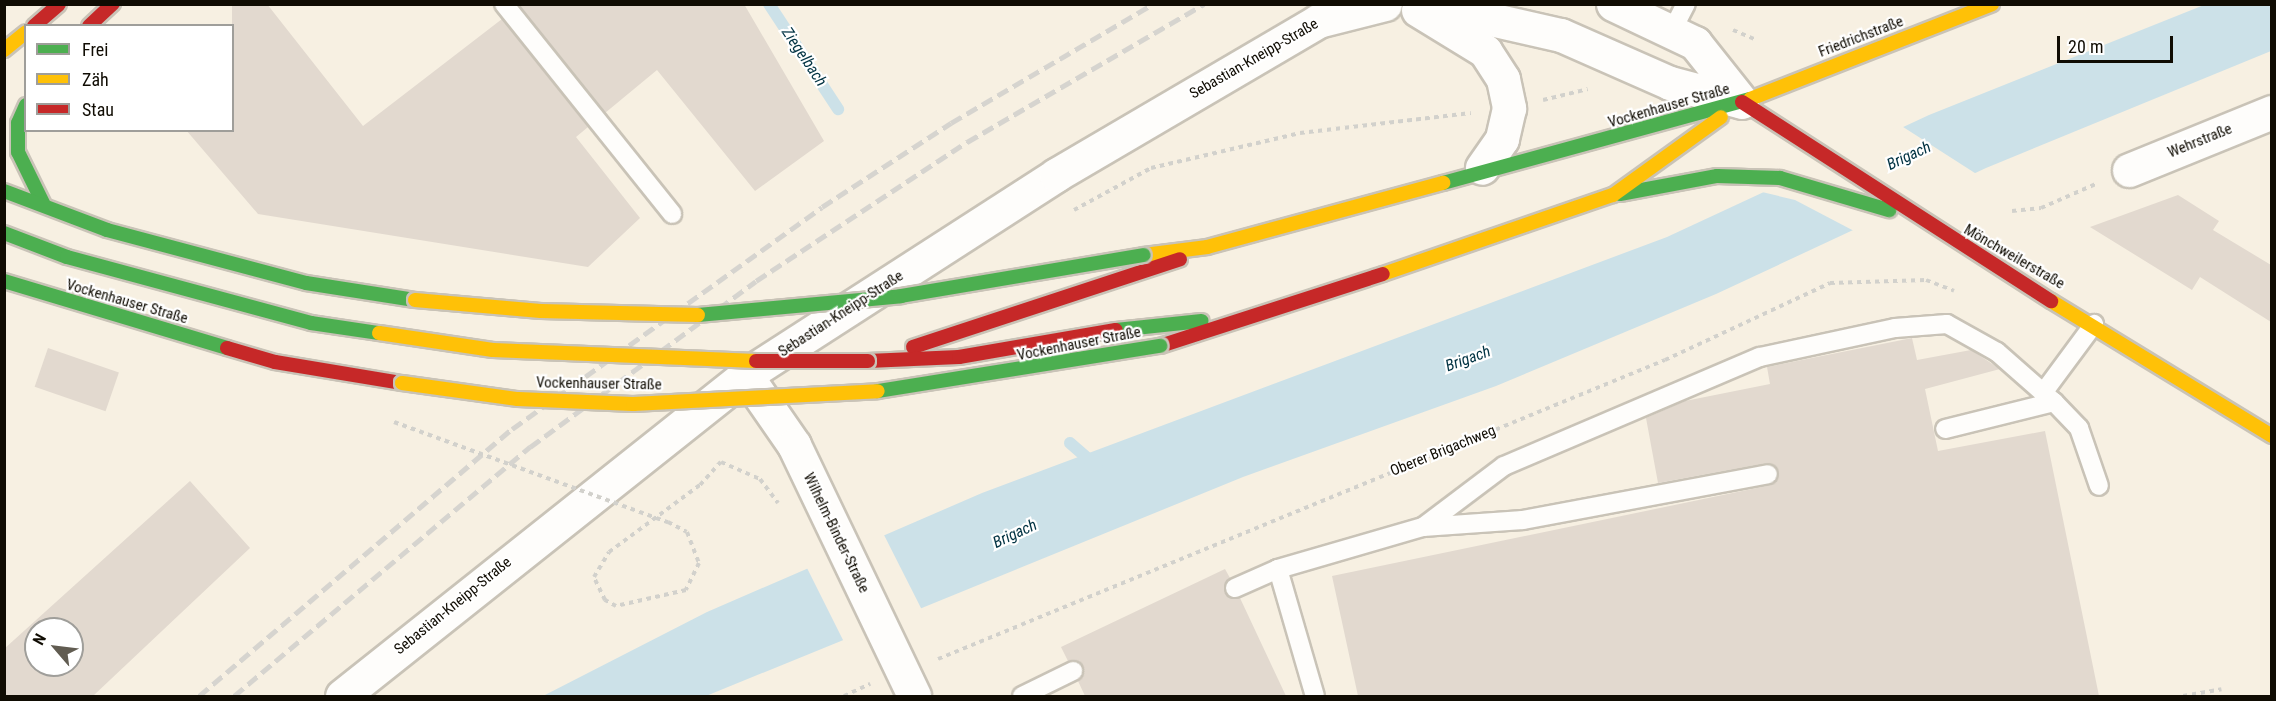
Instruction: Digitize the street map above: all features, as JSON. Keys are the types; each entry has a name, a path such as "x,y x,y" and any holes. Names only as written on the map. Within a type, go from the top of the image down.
{"main road":[{"path":"35,24 58,4"},
{"path":"91,24 113,4"},
{"name":"Friedrichstraße","path":"1742,102 1992,4"},
{"path":"4,50 24,34"},
{"name":"Mönchweilerstraße","path":"1742,102 1954,241 2094,324 2271,436"},
{"name":"Vockenhauser Straße","path":"868,361 1148,274 1207,247 1482,168 1555,156 1742,102"},
{"name":"Vockenhauser Straße","path":"4,281 275,362 518,399 633,404 906,389 1160,346 1475,245 1613,195 1742,102"},
{"path":"24,110 18,123 18,152 43,203"},
{"path":"1613,195 1717,176 1780,177 1924,220"},
{"name":"Vockenhauser Straße","path":"4,191 43,203 107,230 306,283 415,300 541,311 720,315 901,296 1144,255 1207,247"},
{"name":"Vockenhauser Straße","path":"4,233 67,257 311,323 493,350 657,361 868,361 959,357 1156,323 1236,320"}],"street":[{"name":"Sebastian-Kneipp-Straße","path":"342,696 746,375 1056,175 1318,21 1385,4"},
{"path":"1409,4 1485,51 1503,79 1509,108 1502,139 1482,168"},
{"path":"1424,4 1561,35 1670,83 1742,102"},
{"path":"1613,4 1679,17 1695,43 1742,102"},
{"name":"Wehrstraße","path":"2129,170 2271,112"},
{"name":"Wilhelm-Binder-Straße","path":"746,375 794,445 823,505 885,671 914,696"}],"lane":[{"path":"504,4 672,214"},
{"path":"1423,527 1504,466 1760,357 1884,330 1947,324 1997,352 2079,428 2099,486"},
{"path":"1945,429 2048,397 2094,324"},
{"path":"1235,588 1278,569 1423,527 1522,520 1768,474"},
{"path":"1278,569 1315,696"},
{"path":"1022,696 1073,671"}],"path":[{"path":"1151,168 1300,133 1509,108 1598,86"},
{"path":"2012,211 2041,208 2129,170"},
{"name":"Oberer Brigachweg","path":"937,659 1665,360 1830,283 1926,280 1954,291"},
{"path":"394,422 668,522 687,532 699,563 686,590 616,606 605,600 594,577 609,552 700,485 721,462 760,479 787,514"},
{"path":"844,696 885,671"},
{"path":"2183,696 2221,688"}],"water":[{"name":"Brigach","path":"2204,5 2271,5 2271,51 1986,168 1716,294 1496,386 1243,477 706,696 543,696 707,612 982,493 1667,237 1929,115"}],"pier":[{"path":"1900,125 1978,175 1856,232 1795,200 1762,192"},
{"path":"883,533 923,612 844,642 806,566"}],"building":[{"path":"232,4 267,4 363,126 502,19 588,127 576,137 640,218 588,267 258,214 188,132 234,132 234,24 232,24"},
{"path":"744,4 824,141 755,191 657,70 605,113 519,5"},
{"path":"2178,195 2219,221 2213,230 2271,265 2271,322 2200,277 2192,290 2090,227"},
{"path":"1912,338 1917,360 1971,350 2000,369 1925,389 1938,451 2045,431 2099,696 1358,696 1332,576 1771,485 1779,471 1767,463 1658,483 1646,418 1685,401 1770,384 1767,367"},
{"path":"48,348 119,372 106,411 35,387"},
{"path":"190,481 250,548 93,696 4,696 4,649 24,631 24,677 84,677 84,617 39,617"},
{"path":"1225,569 1230,578 1225,593 1240,598 1286,696 1085,696 1078,681 1083,667 1068,661 1061,647"}],"waterway":[{"name":"Ziegelbach","path":"769,4 838,109"},
{"name":"Ziegelbach","path":"1070,443 1096,466"}],"railway":[{"path":"199,696 512,429 822,207 951,123 1153,4"},
{"path":"234,696 530,447 756,281 967,142 1204,4"}],"traffic: fast":[{"path":"1443,183 1750,99"},
{"path":"24,110 18,123 18,152 43,203"},
{"path":"1620,194 1717,176 1780,178 1889,210"},
{"path":"4,191 107,230 306,283 415,300"},
{"path":"4,233 67,257 311,323 379,333"},
{"path":"698,315 901,296 1144,255"},
{"path":"4,281 227,348"},
{"path":"1116,330 1202,321"},
{"path":"878,391 1160,346"}],"traffic: slow":[{"path":"1750,99 1992,4"},
{"path":"4,50 24,34"},
{"path":"1383,274 1613,195 1721,117"},
{"path":"1144,255 1207,247 1443,183"},
{"path":"415,300 541,311 698,315"},
{"path":"2051,301 2272,436"},
{"path":"379,333 493,350 756,361"},
{"path":"402,383 518,399 633,404 878,391"}],"traffic: jam":[{"path":"36,24 59,4"},
{"path":"91,24 113,4"},
{"path":"1742,102 2051,301"},
{"path":"913,347 1180,259"},
{"path":"1160,346 1383,274"},
{"path":"868,361 959,357 1116,330"},
{"path":"227,348 275,362 402,383"},
{"path":"756,361 868,361"}]}
